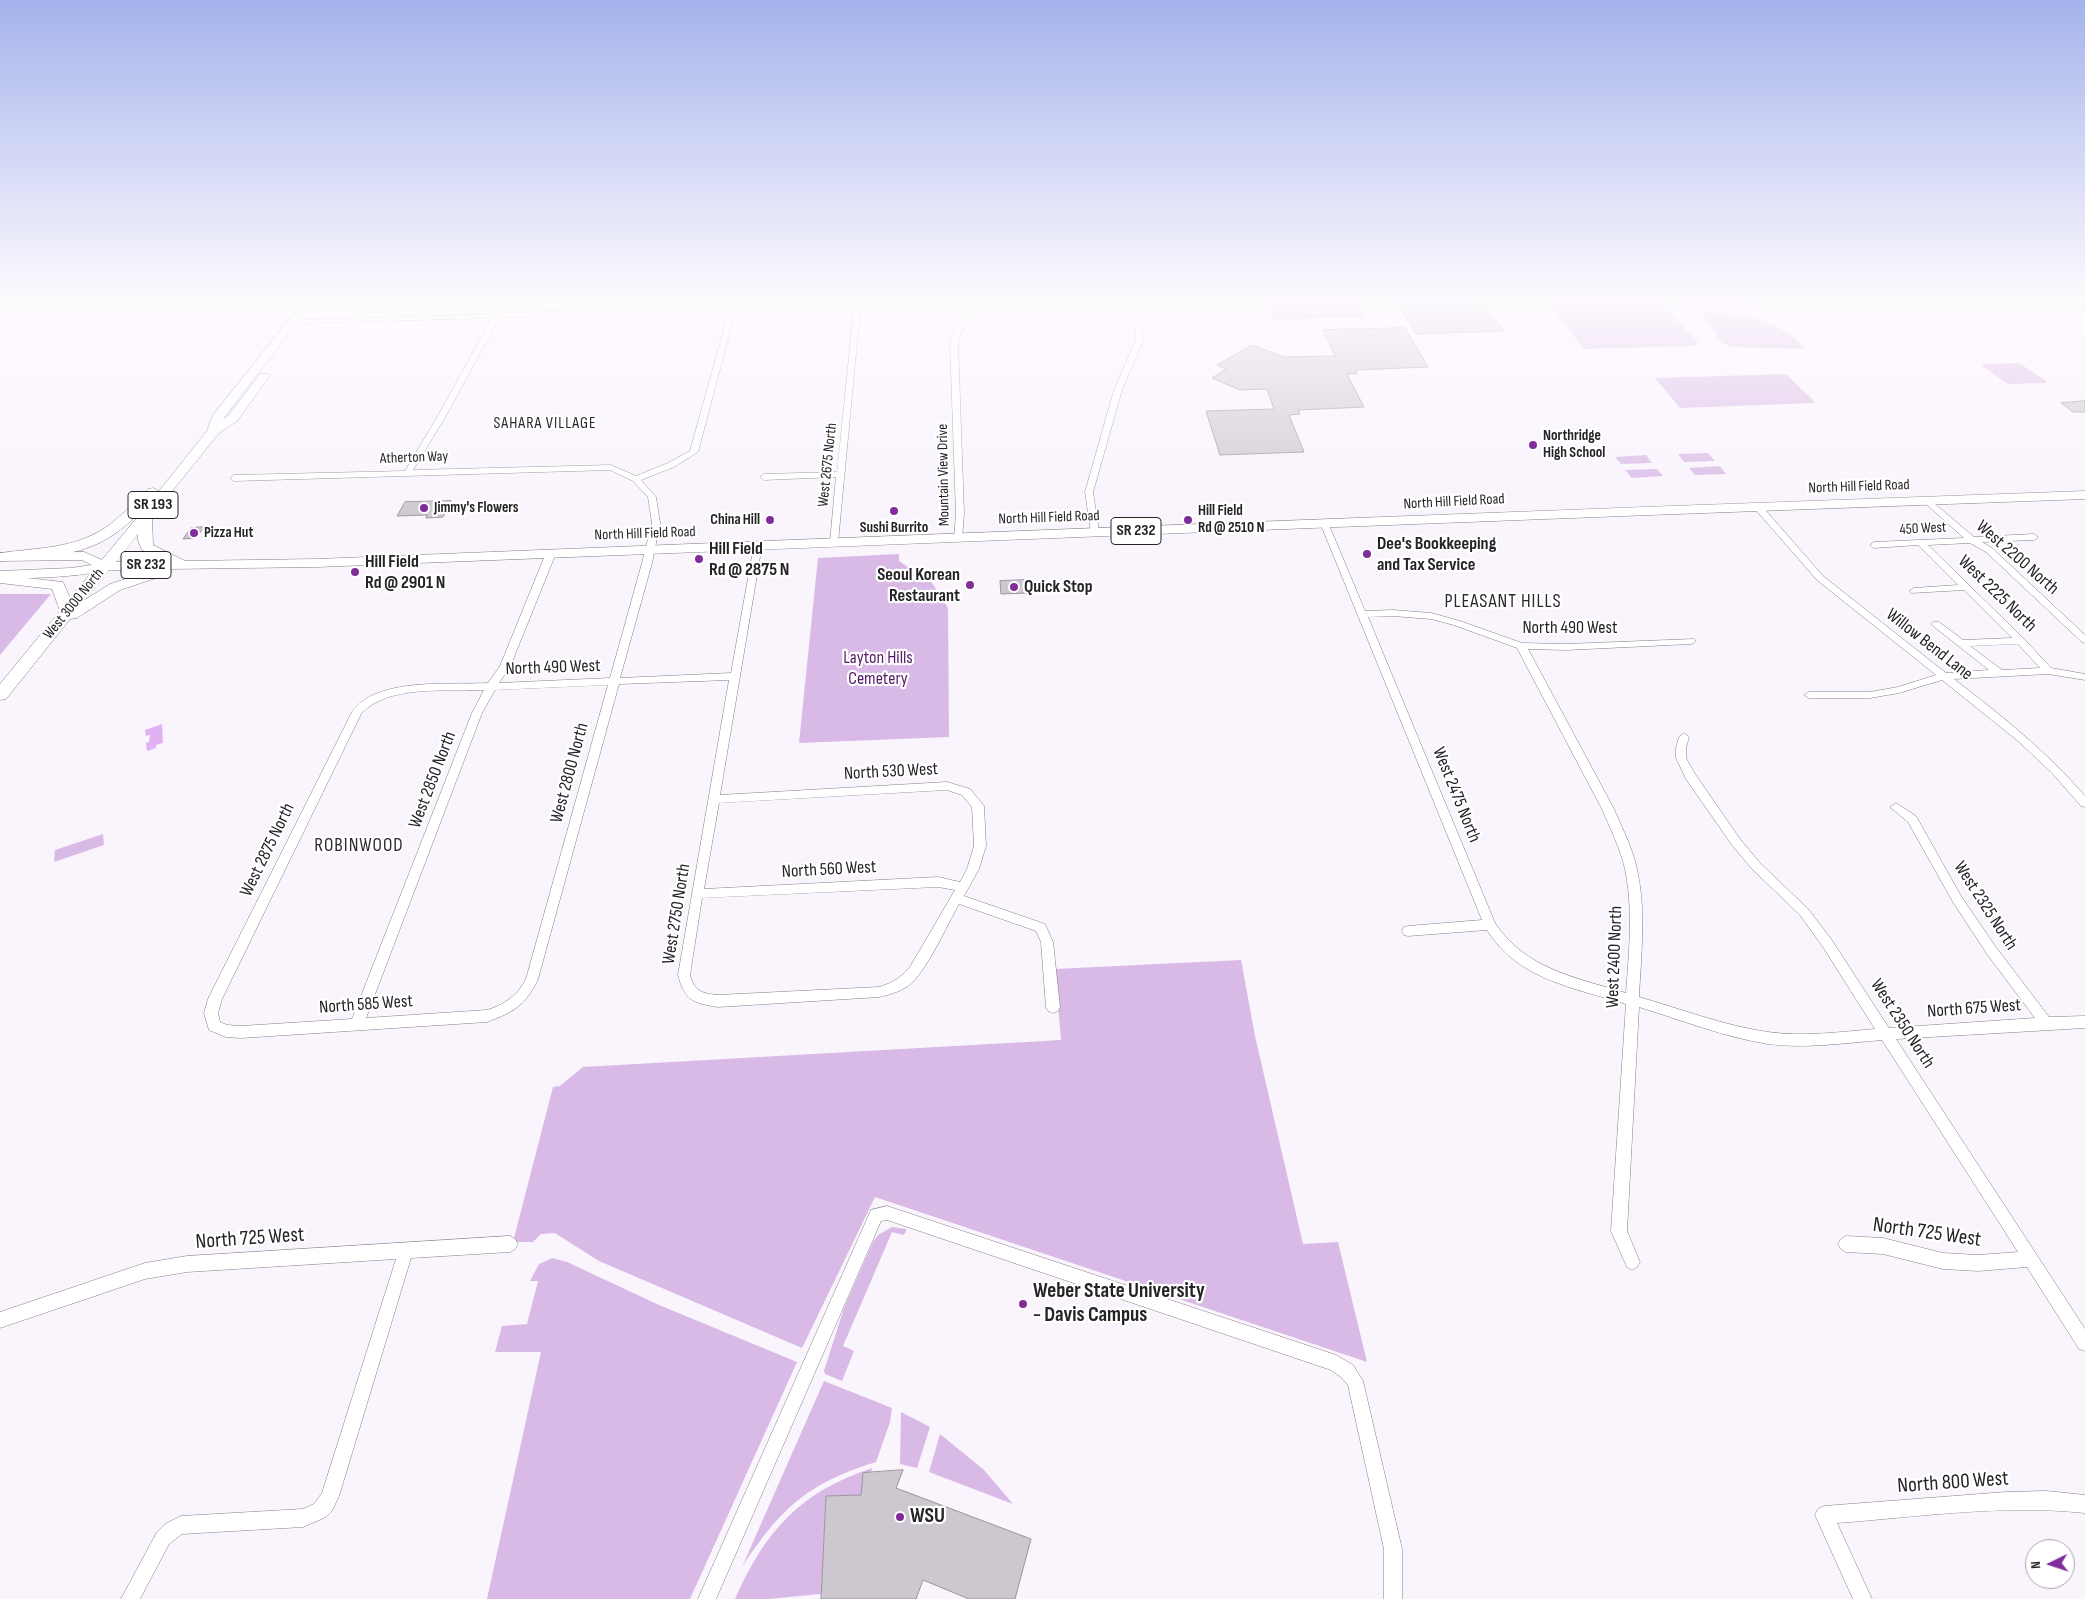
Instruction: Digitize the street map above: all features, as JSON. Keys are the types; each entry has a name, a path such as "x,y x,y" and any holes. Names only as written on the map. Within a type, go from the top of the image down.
{"main road":[{"name":"West 3000 North","path":"0,695 213,432 217,418 250,376"},
{"name":"SR 193","path":"213,432 232,418 264,376"},
{"path":"1,557 66,549 103,536 202,445"},
{"name":"North Hill Field Road","path":"105,566 317,563 2085,495"},
{"path":"145,515 145,540 147,547 186,565"},
{"name":"SR 232","path":"1,557 84,556 105,566"},
{"path":"57,625 120,584 186,565"},
{"name":"SR 232","path":"0,575 71,572 105,566"},
{"path":"0,579 58,585 68,612"}],"street":[{"path":"408,472 464,376"},
{"path":"636,479 671,465 694,452 715,376"},
{"name":"West 2675 North","path":"834,542 851,376"},
{"name":"Mountain View Drive","path":"956,376 960,514 958,538"},
{"path":"1095,532 1089,492 1118,390 1124,376"},
{"name":"Atherton Way","path":"234,478 595,466 611,467 636,479"},
{"path":"764,477 842,474"},
{"name":"West 2800 North","path":"518,1002 527,992 532,979 650,550 656,523 655,507 652,497 636,479"},
{"name":"West 2200 North","path":"1928,501 1972,540 1989,550 2085,640"},
{"name":"Willow Bend Lane","path":"1758,507 1820,578 2022,738 2056,770 2085,803"},
{"name":"West 2475 North","path":"1325,525 1490,925 1499,940 1510,953 1527,965 1549,975 1632,1000"},
{"name":"450 West","path":"1874,546 2034,537"},
{"name":"West 2225 North","path":"1921,543 2022,640 2048,671"},
{"name":"West 2750 North","path":"758,545 684,975 688,989 699,998 718,1000 880,992 897,987 909,979 958,892"},
{"name":"West 2850 North","path":"357,1024 477,713 491,687 505,667 551,553"},
{"path":"1914,591 1966,587"},
{"name":"North 490 West","path":"1363,614 1392,613 1431,616 1457,623 1521,646 1566,647 1691,641"},
{"path":"1936,624 2000,673"},
{"path":"1960,643 2022,640"},
{"name":"West 2400 North","path":"1521,646 1608,810 1620,836 1632,873 1637,920 1619,1231 1632,1262"},
{"path":"1809,696 1870,695 1899,690 1943,676 2048,671 2085,677"},
{"name":"North 490 West","path":"373,698 400,691 735,676"},
{"name":"West 2875 North","path":"214,1026 211,1013 215,998 356,712 373,698"},
{"name":"West 2350 North","path":"1684,737 1680,748 1681,758 1690,776 1736,842 1756,866 1804,912 1827,943 2085,1342"},
{"name":"North 530 West","path":"714,799 947,786 966,792 978,806 980,846 973,869 958,892"},
{"name":"West 2325 North","path":"1896,807 1912,819 1962,907 1991,950 2046,1023"},
{"name":"North 560 West","path":"697,894 938,882 1041,928 1047,942 1053,1007"},
{"path":"1408,931 1490,925"},
{"name":"North 675 West","path":"1632,1000 1732,1030 1768,1038 1802,1040 2085,1022"},
{"name":"North 585 West","path":"214,1026 226,1031 242,1032 487,1016 503,1011 518,1002"},
{"path":"707,1599 876,1215 887,1214 1336,1363 1347,1371 1355,1381 1393,1549 1394,1599"},
{"name":"North 725 West","path":"0,1320 145,1271 187,1264 510,1244"},
{"name":"North 725 West","path":"1846,1244 1883,1246 1943,1261 1978,1263 2031,1260"},
{"path":"130,1599 163,1538 181,1525 303,1518 314,1515 324,1508 330,1496 406,1250"},
{"name":"North 800 West","path":"1862,1599 1824,1515 2006,1501 2047,1500 2085,1504"}],"green space":[{"path":"1788,376 1816,403 1680,408 1655,378"},
{"path":"1996,376 2038,376 2046,381 2046,383 2008,384"},
{"path":"1708,453 1715,461 1684,462 1678,454"},
{"path":"1646,455 1652,463 1621,464 1615,457"},
{"path":"1720,466 1726,474 1695,475 1689,468"},
{"path":"1657,469 1663,476 1632,478 1625,470"},
{"name":"Layton Hills Cemetery","path":"899,554 899,561 932,583 948,608 949,737 799,743 818,558"},
{"path":"0,594 51,594 0,655"},
{"path":"103,834 104,845 54,862 55,850"},
{"path":"1241,960 1255,1036 1303,1244 1338,1242 1367,1362 875,1197 802,1348 599,1261 555,1233 541,1234 533,1242 513,1242 553,1087 560,1086 583,1067 1061,1040 1055,969"},
{"path":"892,1227 906,1229 906,1232 903,1235 892,1232 843,1346 854,1351 842,1381 825,1374 824,1371 844,1308 873,1242 878,1235"},
{"path":"552,1258 567,1262 659,1305 797,1362 690,1599 487,1599 541,1352 495,1352 502,1326 527,1324 538,1281 530,1281 539,1264"},
{"path":"824,1381 892,1408 890,1422 876,1462 832,1479 798,1500 770,1529 742,1567"},
{"path":"901,1412 930,1427 917,1468 900,1464"},
{"path":"940,1434 984,1470 1013,1504 929,1472"},
{"path":"872,1468 871,1473 863,1474 861,1495 826,1496 821,1594 768,1599 735,1599 759,1553 788,1517 824,1489"}],"shaded area":[{"path":"162,724 163,743 147,751 146,743 149,742 150,735 146,736 145,730"}],"building":[{"path":"1216,376 1348,376 1364,407 1298,410 1300,414 1289,415 1304,452 1220,455 1206,411 1274,409 1267,389 1240,390 1212,378"},
{"path":"2085,401 2085,412 2073,412 2061,403"},
{"name":"Jimmy's Flowers","path":"451,501 443,517 426,518 427,515 397,516 405,502"},
{"name":"Pizza Hut","path":"204,527 196,538 183,539 191,528"},
{"name":"Quick Stop","path":"1027,580 1028,593 1001,594 1000,581"},
{"name":"WSU","path":"903,1470 896,1488 1031,1539 1015,1599 969,1599 923,1580 916,1599 821,1599 826,1496 861,1495 863,1473"}],"place":[{"name":"Northridge High School","path":"1533,445"},
{"name":"Jimmy's Flowers","path":"424,508"},
{"name":"Sushi Burrito","path":"894,511"},
{"name":"China Hill","path":"770,520"},
{"name":"Hill Field Rd @ 2510 N","path":"1188,520"},
{"name":"Pizza Hut","path":"194,533"},
{"name":"Dee's Bookkeeping and Tax Service","path":"1367,554"},
{"name":"Hill Field Rd @ 2875 N","path":"699,559"},
{"name":"Hill Field Rd @ 2901 N","path":"355,572"},
{"name":"Seoul Korean Restaurant","path":"970,585"},
{"name":"Quick Stop","path":"1014,587"},
{"name":"Weber State University - Davis Campus","path":"1023,1304"},
{"name":"WSU","path":"900,1517"}],"district":[{"name":"SAHARA VILLAGE","path":"545,424"},
{"name":"PLEASANT HILLS","path":"1503,602"},
{"name":"ROBINWOOD","path":"359,846"}]}
